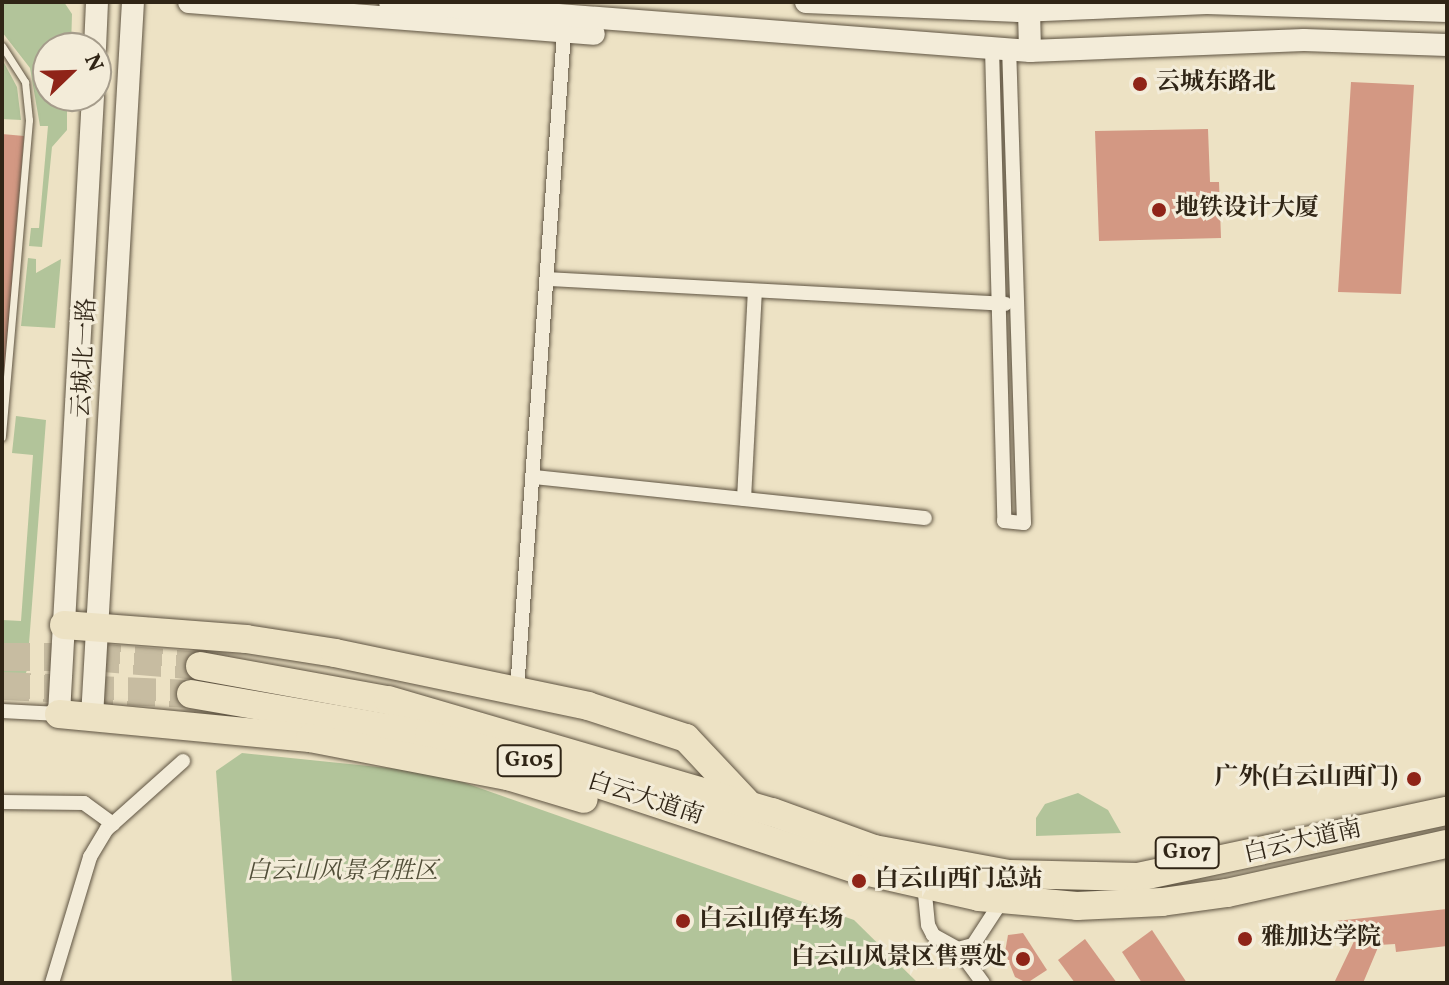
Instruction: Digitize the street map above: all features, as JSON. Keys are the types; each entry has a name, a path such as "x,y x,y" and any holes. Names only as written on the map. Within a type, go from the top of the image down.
{"highway":[{"path":"64,625 260,641 517,690 630,717 686,738 741,817"},
{"name":"白云大道南","path":"200,666 388,700 741,817 1003,899 1077,906 1177,900 1447,844"},
{"name":"白云大道南","path":"191,694 429,735 741,817"},
{"path":"59,714 310,738 508,776 650,820 741,817"},
{"name":"白云大道南","path":"922,872 963,855 1075,863 1154,858 1447,794"},
{"name":"白云大道南","path":"1003,899 1180,884 1355,839 1447,811"},
{"name":"白云大道南","path":"922,872 1042,878 1138,877 1447,826"}],"street":[{"path":"96,32 97,2"},
{"name":"云城北一路","path":"92,717 133,2"},
{"path":"189,2 775,49 818,38"},
{"path":"390,2 818,38 1010,49 1304,40 1447,45"},
{"path":"809,2 938,3 1020,8 1207,3 1447,11"},
{"path":"1010,49 1024,523 1004,521 999,304 1010,49 1020,8"},
{"path":"517,690 564,32"},
{"name":"云城北一路","path":"59,714 92,112"},
{"path":"548,279 1017,305"},
{"path":"744,499 755,291"},
{"path":"534,477 925,518"},
{"path":"2,711 59,714"},
{"path":"52,983 90,857 113,824 183,761"},
{"path":"2,802 84,803 113,824"},
{"path":"922,872 928,925 933,935 958,949 983,983"},
{"path":"958,949 973,945 1003,899"}],"lane":[{"path":"2,46 25,82 29,120 2,437"}],"green space":[{"path":"2,2 64,2 72,14 71,32 32,32 32,80 30,68 2,32"},
{"path":"2,59 17,87 21,120 2,119"},
{"path":"38,112 67,112 67,130 52,147 42,247 29,246 31,228 39,228 48,126 40,126"},
{"path":"28,258 36,259 36,273 61,259 55,328 21,326"},
{"path":"16,416 46,420 27,670 19,692 2,699 2,620 21,621 33,455 12,453"},
{"name":"白云山风景名胜区","path":"242,753 437,773 854,920 918,983 232,983 216,771"},
{"path":"1078,793 1108,810 1121,833 1036,836 1036,818 1045,804"}],"building":[{"path":"1351,82 1414,85 1401,294 1338,292"},
{"name":"地铁设计大厦","path":"1208,129 1210,182 1219,182 1221,238 1099,241 1095,131"},
{"path":"2,134 24,136 4,380 2,380"},
{"path":"1447,909 1447,946 1396,952 1395,944 1379,945 1363,983 1334,983 1357,935 1338,937 1336,921"},
{"path":"1152,930 1187,983 1142,983 1122,952"},
{"name":"白云山风景区售票处","path":"1023,933 1047,970 1027,983 1015,977 1005,952 1008,935"},
{"path":"1085,939 1117,983 1075,983 1058,960"}],"tunnel":[{"path":"2,657 92,657 200,666"},
{"path":"2,686 191,694"}],"place":[{"name":"云城东路北","path":"1140,84"},
{"name":"地铁设计大厦","path":"1159,210"},
{"name":"广外(白云山西门)","path":"1414,779"},
{"name":"白云山西门总站","path":"859,881"},
{"name":"白云山停车场","path":"683,921"},
{"name":"雅加达学院","path":"1245,939"},
{"name":"白云山风景区售票处","path":"1023,959"}]}
